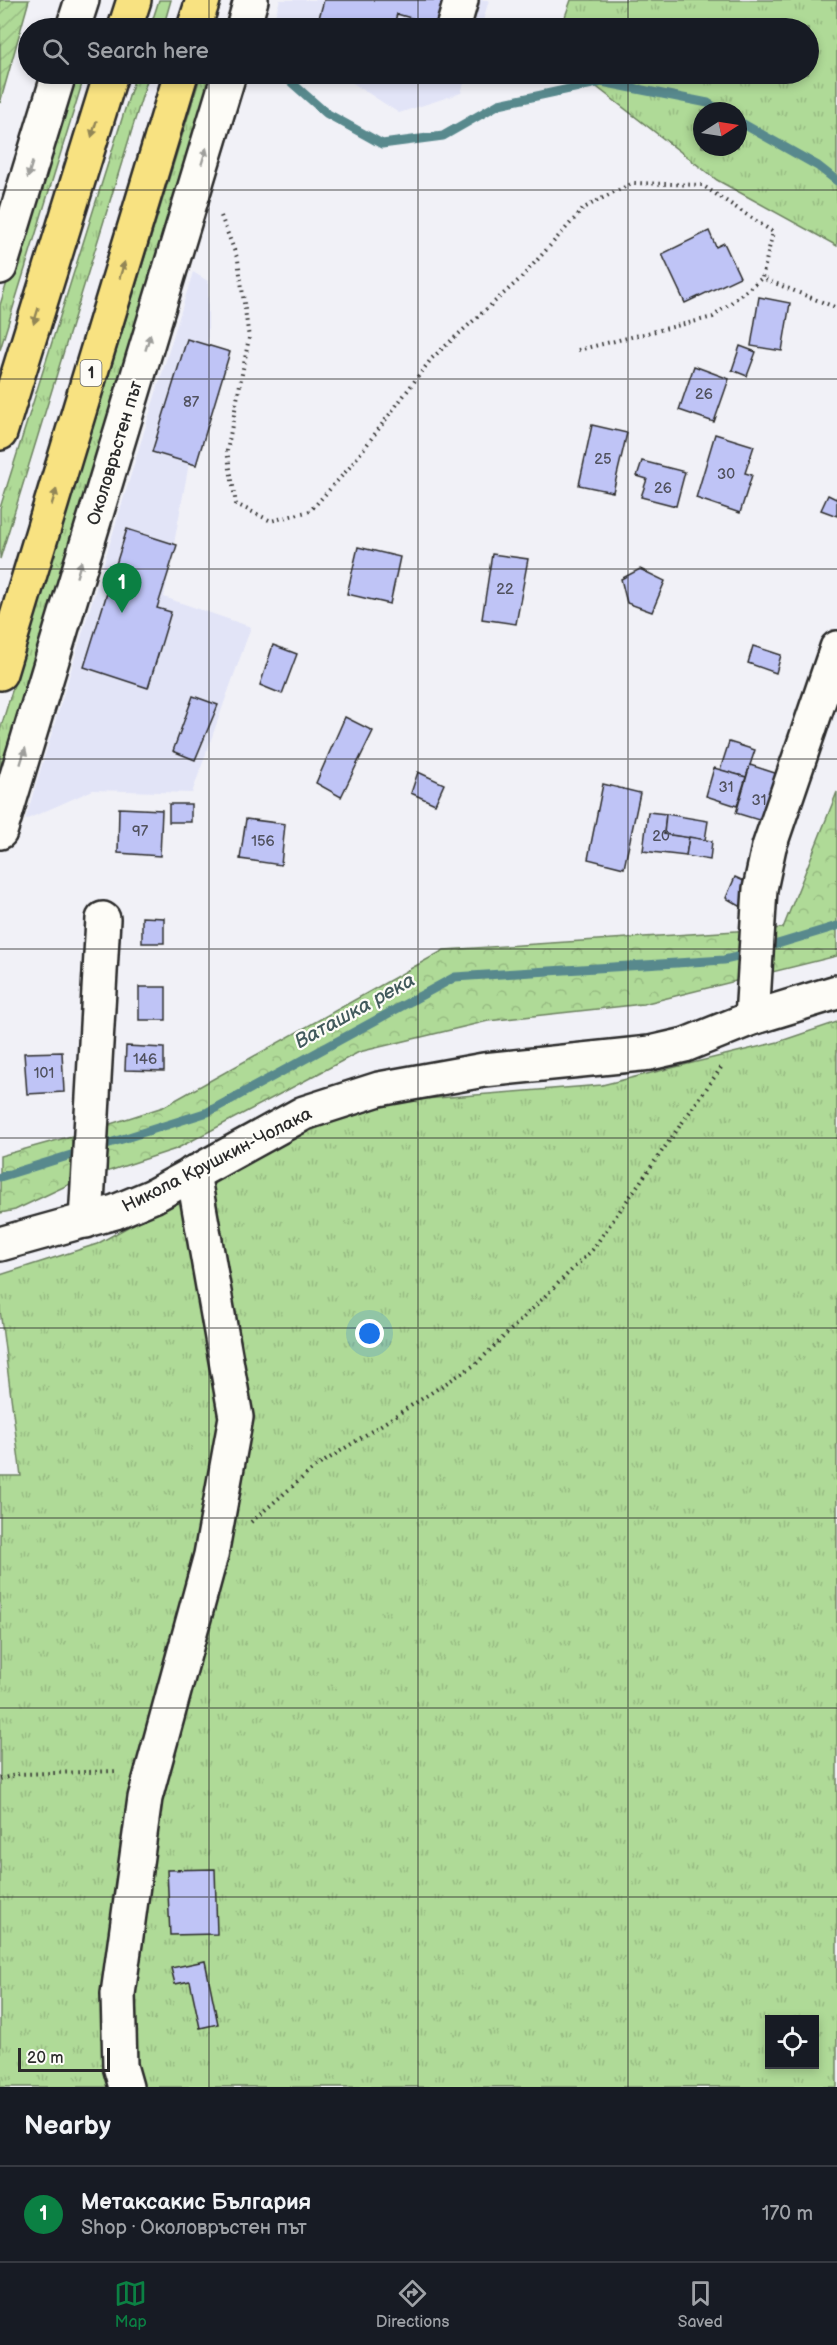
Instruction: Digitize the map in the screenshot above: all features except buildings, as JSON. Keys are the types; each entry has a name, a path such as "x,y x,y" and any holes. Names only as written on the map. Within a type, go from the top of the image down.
{"highway":[{"path":"128,18 134,0"},
{"path":"197,18 203,0"},
{"path":"0,433 108,84"},
{"name":"1","path":"0,673 178,84"}],"street":[{"path":"76,18 82,0"},
{"path":"246,18 251,0"},
{"path":"456,18 461,0"},
{"path":"0,267 56,84"},
{"name":"Околовръстен път","path":"0,832 226,84"},
{"path":"752,1018 760,890 769,846 837,648"},
{"path":"86,1221 103,919"},
{"name":"Никола Крушкин-Чолака","path":"0,1244 86,1221 153,1196 304,1113 379,1089 484,1070 650,1053 685,1045 752,1018 837,992"},
{"path":"126,2087 120,2066 118,1994 145,1798 211,1555 236,1417 193,1173"}],"path":[{"path":"195,185 218,209 238,260 249,338 227,451 236,504 271,521 310,511 350,467 432,358 521,278 584,208 634,183 702,185 773,232 762,278 713,317 579,350"},
{"path":"762,278 837,308"},
{"path":"211,1555 314,1468 476,1364 592,1250 705,1094 752,1018"},
{"path":"0,1779 19,1774 152,1770"}],"shaded area":[{"path":"280,0 489,0 484,18 274,18"},
{"path":"354,84 464,84 461,93 399,113"},
{"path":"193,272 208,281 208,362 164,597 251,627 192,793 93,790 25,820"}],"green space":[{"path":"0,0 29,0 24,18 18,18 18,39 0,103"},
{"path":"159,0 171,0 166,18 153,18"},
{"path":"571,0 837,0 837,246 717,180 593,84 819,84 819,18 565,18"},
{"path":"68,84 82,84 0,350 0,305"},
{"path":"133,84 146,84 0,559 0,508"},
{"path":"198,84 213,84 0,780 0,730"},
{"path":"837,792 837,956 643,1004 488,1021 359,1052 176,1149 106,1172 104,1126 163,1107 444,950 783,928"},
{"path":"837,1022 837,2087 0,2087 0,1476 21,1476 0,1310 0,1275 97,1244 288,1139 386,1102 602,1085 778,1042"},
{"path":"72,1136 72,1183 15,1210 0,1213 0,1156"}],"waterway":[{"path":"293,84 326,113 382,144 443,136 499,104 593,84"},
{"path":"612,84 703,102"},
{"path":"747,126 818,166 837,181"},
{"name":"Ваташка река","path":"771,946 837,926"},
{"name":"Ваташка река","path":"97,1147 208,1112 455,977 724,960 746,955"},
{"name":"Ваташка река","path":"0,1177 84,1151"}],"place":[{"name":"Метаксакис България","path":"122,613"}]}
